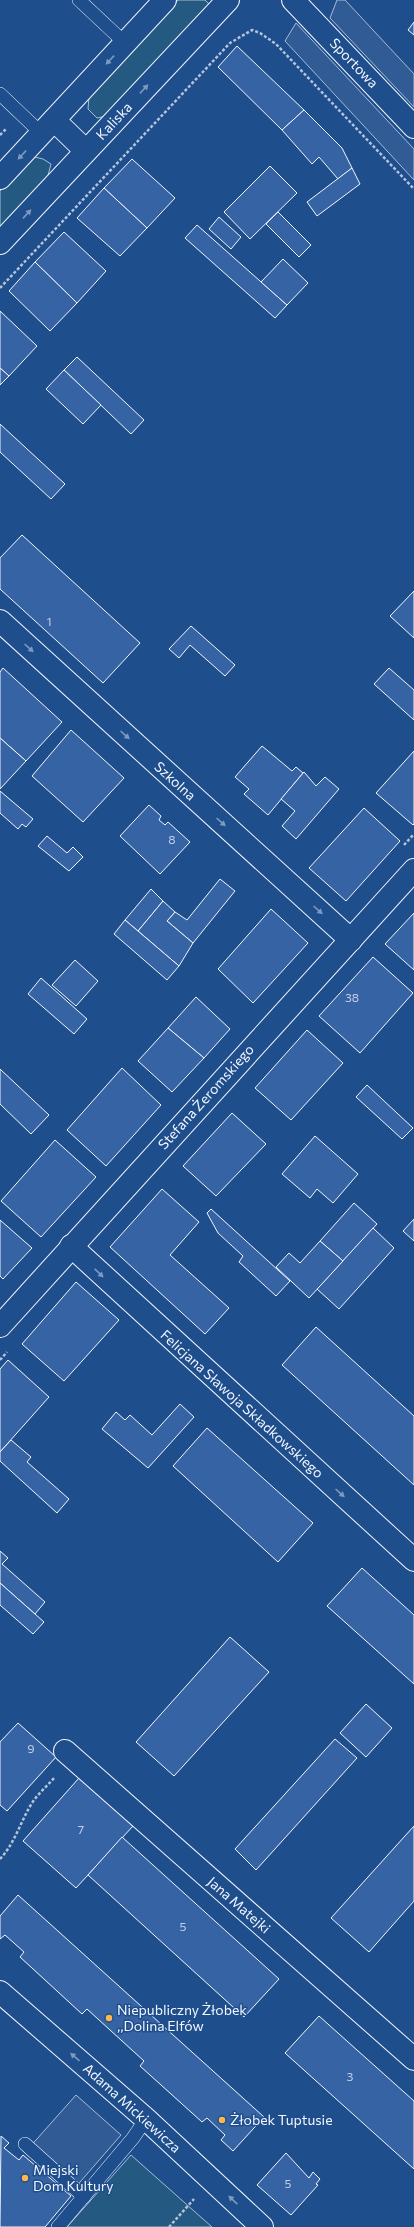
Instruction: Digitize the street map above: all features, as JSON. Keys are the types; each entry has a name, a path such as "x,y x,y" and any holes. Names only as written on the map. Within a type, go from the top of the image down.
{"street":[{"path":"0,178 165,0"},
{"name":"Kaliska","path":"0,243 228,0"},
{"name":"Sportowa","path":"293,0 414,127"},
{"path":"48,127 86,151"},
{"name":"Szkolna","path":"0,621 351,940"},
{"name":"Stefana Żeromskiego","path":"0,1326 71,1246 414,870"},
{"name":"Felicjana Sławoja Składkowskiego","path":"71,1246 414,1560"},
{"name":"Jana Matejki","path":"69,1754 414,2059"},
{"name":"Adama Mickiewicza","path":"0,1992 146,2119 262,2227"}],"lane":[{"path":"79,0 125,43"},
{"path":"0,94 48,127"},
{"path":"58,2227 84,2197 146,2119"},
{"path":"26,2144 84,2197"}],"path":[{"path":"0,288 230,43 252,30 260,32 276,44 414,189"},
{"path":"0,1859 12,1846 18,1828 34,1800 69,1754"},
{"path":"169,2227 196,2198"}],"shaded area":[{"path":"178,0 205,0 209,4 107,116 97,118 88,109 89,97"},
{"path":"337,0 345,0 414,74 414,107 330,18"},
{"path":"296,23 414,149 414,180 285,41"},
{"path":"35,157 43,159 51,164 47,179 0,231 0,191 27,162"},
{"path":"76,2095 121,2135 74,2189 28,2149"},
{"path":"131,2155 212,2227 67,2227"}],"building":[{"path":"414,22 414,35 408,30"},
{"path":"237,46 304,110 282,130 218,67"},
{"path":"304,110 342,148 352,168 338,179 319,157 312,164 282,130"},
{"path":"132,159 175,198 147,228 104,188"},
{"path":"270,166 297,193 250,239 224,212"},
{"path":"352,168 360,184 317,216 307,202"},
{"path":"104,188 147,228 120,256 77,218"},
{"path":"278,212 311,245 299,257 266,224"},
{"path":"219,217 241,237 231,249 209,229"},
{"path":"197,225 287,305 275,318 185,238"},
{"path":"64,232 106,271 77,303 35,262"},
{"path":"283,259 308,283 287,305 261,282"},
{"path":"35,262 77,303 50,331 9,291"},
{"path":"0,311 37,346 9,376 0,368"},
{"path":"77,357 144,420 131,434 64,370"},
{"path":"0,368 9,376 0,385"},
{"path":"64,370 101,405 83,424 46,389"},
{"path":"0,424 65,484 51,499 0,452"},
{"path":"22,535 140,643 103,683 0,589 0,558"},
{"path":"414,591 414,638 390,616"},
{"path":"191,626 235,665 225,676 190,645 179,658 169,649"},
{"path":"3,668 62,722 26,761 0,738 0,672"},
{"path":"389,668 414,690 414,720 374,684"},
{"path":"71,730 124,778 83,822 32,776"},
{"path":"0,738 26,761 0,789"},
{"path":"262,746 292,771 296,767 303,773 268,815 244,794 249,789 235,777"},
{"path":"414,751 414,824 413,825 376,793"},
{"path":"304,772 316,786 325,777 339,789 296,839 282,826 295,811 281,799"},
{"path":"0,791 33,819 26,827 22,824 18,829 0,813"},
{"path":"149,805 161,816 159,820 165,825 168,822 190,842 160,874 120,836"},
{"path":"364,808 400,841 346,901 309,868"},
{"path":"47,836 67,853 73,847 83,857 69,871 38,846"},
{"path":"220,879 235,891 193,943 167,921 175,912 187,920"},
{"path":"151,889 163,901 138,931 125,920"},
{"path":"163,901 175,912 167,921 193,943 179,966 138,931"},
{"path":"271,909 308,943 253,1003 218,969"},
{"path":"414,913 414,970 385,944"},
{"path":"125,920 179,966 167,980 114,934"},
{"path":"373,957 413,993 360,1053 319,1016"},
{"path":"75,960 98,981 76,1006 52,985"},
{"path":"41,978 87,1019 74,1034 28,994"},
{"path":"196,997 230,1029 204,1058 168,1028"},
{"path":"168,1028 204,1058 172,1092 138,1061"},
{"path":"307,1030 343,1063 291,1120 255,1088"},
{"path":"122,1068 161,1105 106,1166 67,1130"},
{"path":"0,1069 49,1115 31,1134 0,1104"},
{"path":"367,1085 413,1128 402,1139 356,1097"},
{"path":"232,1113 266,1144 216,1196 183,1166"},
{"path":"315,1136 358,1174 333,1203 317,1189 310,1198 282,1174"},
{"path":"55,1140 96,1177 41,1237 1,1201"},
{"path":"162,1189 199,1222 170,1255 229,1308 205,1334 110,1247"},
{"path":"354,1203 377,1224 343,1261 320,1241"},
{"path":"211,1209 290,1281 276,1296 239,1262 243,1256 218,1233 207,1213"},
{"path":"414,1219 414,1241 403,1231"},
{"path":"0,1220 32,1248 3,1279 0,1276"},
{"path":"373,1228 394,1248 339,1309 317,1289"},
{"path":"320,1241 343,1261 309,1298 276,1267 289,1253 300,1263"},
{"path":"76,1282 119,1320 64,1381 22,1344"},
{"path":"316,1327 414,1416 414,1485 282,1365"},
{"path":"8,1360 49,1397 0,1452 0,1369"},
{"path":"180,1404 194,1417 148,1468 102,1429 116,1412 125,1420 130,1415 152,1435"},
{"path":"207,1428 313,1523 278,1562 173,1466"},
{"path":"11,1440 31,1457 27,1462 69,1499 57,1513 0,1461 0,1452"},
{"path":"0,1551 8,1558 2,1564 45,1602 35,1614 0,1583"},
{"path":"362,1568 414,1615 414,1684 327,1606"},
{"path":"0,1583 44,1622 33,1634 0,1605"},
{"path":"230,1637 269,1672 174,1776 136,1742"},
{"path":"366,1704 392,1728 366,1757 340,1733"},
{"path":"18,1723 56,1757 7,1811 0,1805 0,1742"},
{"path":"335,1739 357,1758 256,1870 235,1849"},
{"path":"79,1778 133,1826 76,1888 23,1841"},
{"path":"414,1826 414,1901 369,1952 331,1918"},
{"path":"122,1837 279,1979 244,2017 88,1875"},
{"path":"18,1895 264,2117 233,2151 221,2140 225,2135 207,2118 202,2122 140,2066 144,2061 87,2009 82,2014 20,1957 24,1952 5,1935 0,1939 0,1916"},
{"path":"319,2016 414,2101 414,2169 285,2053"},
{"name":"Miejski Dom Kultury","path":"1,2136 9,2143 4,2148 19,2160 23,2155 71,2196 45,2227 0,2227"},
{"path":"286,2153 309,2178 313,2172 320,2179 316,2184 318,2185 291,2215 257,2185"}],"place":[{"name":"Niepubliczny Żłobek ,,Dolina Elfów","path":"109,2018"},
{"name":"Żłobek Tuptusie","path":"222,2120"},
{"name":"Miejski Dom Kultury","path":"25,2178"}]}
